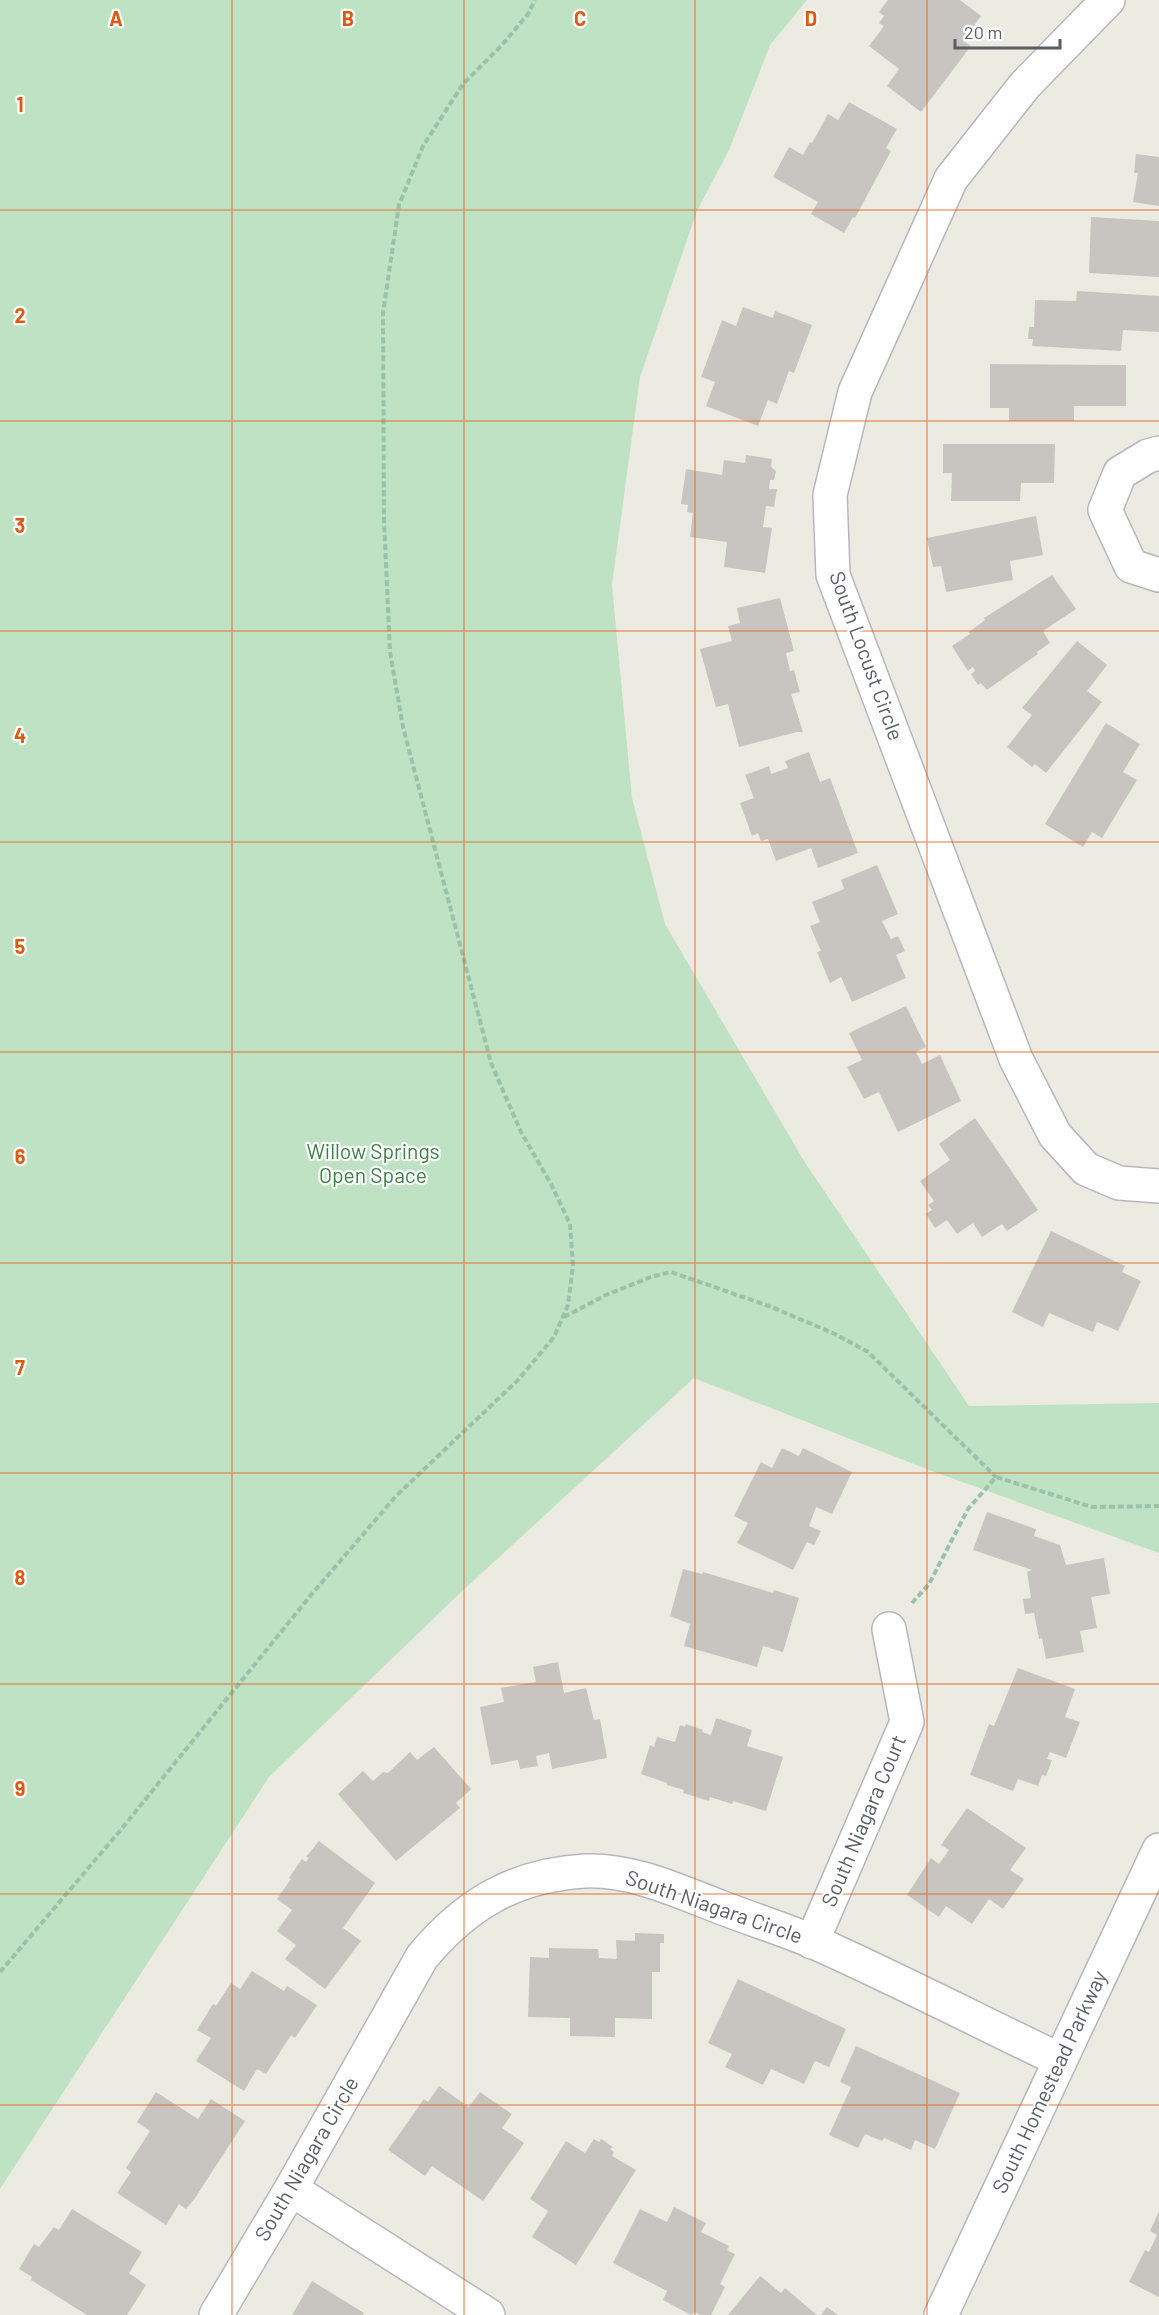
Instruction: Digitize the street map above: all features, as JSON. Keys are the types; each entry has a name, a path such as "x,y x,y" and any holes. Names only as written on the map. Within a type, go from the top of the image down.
{"street":[{"name":"South Locust Circle","path":"1108,0 1025,86 951,179 855,392 830,495 832,575 1016,1059 1055,1134 1086,1169 1119,1183 1159,1186"},
{"path":"1159,453 1148,456 1120,473 1105,510 1131,566 1159,575"},
{"name":"South Niagara Court","path":"812,1942 907,1722 889,1629"},
{"name":"South Homestead Parkway","path":"941,2315 1159,1850"},
{"name":"South Niagara Circle","path":"216,2315 291,2189 422,1957 443,1932 481,1901 524,1881 587,1871 623,1874 664,1886 812,1942 1060,2060"},
{"path":"291,2189 488,2315"}],"path":[{"path":"0,1972 112,1841 311,1595 396,1496 518,1380 554,1337 568,1305 573,1266 570,1224 551,1184 520,1132 491,1063 403,727 390,652 384,520 383,313 399,205 423,146 464,84 502,45 528,14 535,0"},
{"path":"563,1317 606,1295 651,1277 671,1272 769,1306 834,1334 868,1352 996,1477 1092,1507 1159,1506"},
{"path":"889,1629 929,1584 968,1509 996,1477"}],"green space":[{"name":"Willow Springs Open Space","path":"0,0 807,0 770,45 730,148 697,211 640,377 612,585 632,798 665,924 804,1161 969,1406 1159,1403 1159,1553 929,1470 694,1378 458,1595 269,1777 0,2189"}],"building":[{"path":"888,0 960,0 981,16 963,41 971,46 921,112 887,86 899,69 869,46 884,26 879,23 884,16 879,12"},
{"path":"849,102 897,129 886,148 891,151 855,218 853,217 844,233 811,214 818,202 773,177 789,147 803,155 828,114 838,120"},
{"path":"1136,154 1159,157 1159,206 1133,202 1138,173 1134,173"},
{"path":"1091,217 1159,221 1159,277 1089,273"},
{"path":"1077,291 1159,296 1159,332 1123,330 1121,351 1032,346 1033,339 1028,339 1029,327 1034,327 1035,300 1076,301"},
{"path":"743,307 773,318 775,311 812,325 794,373 789,371 777,404 768,400 758,426 706,406 715,382 701,377 722,320 736,326"},
{"path":"990,364 1126,365 1126,406 1074,406 1074,421 1009,421 1009,408 990,408"},
{"path":"943,444 1055,444 1054,483 1021,483 1020,501 951,501 952,473 943,473"},
{"path":"746,455 772,459 771,467 776,471 774,480 770,480 769,489 777,489 774,507 766,506 763,527 772,528 765,573 724,567 727,542 690,537 693,513 687,512 688,505 681,504 686,469 722,475 724,460 745,463"},
{"path":"1036,516 1043,555 1010,561 1013,580 946,592 941,566 933,567 927,538"},
{"path":"1052,575 1076,609 1043,631 1050,643 1037,652 1038,654 987,690 981,683 978,685 971,674 975,671 973,667 968,671 952,646 970,634 969,632 985,620 984,618"},
{"path":"780,598 794,651 786,653 790,671 794,670 800,692 791,694 803,732 739,747 728,704 716,707 700,649 732,641 728,626 740,623 737,608"},
{"path":"1077,641 1107,665 1087,691 1102,702 1046,773 1035,764 1032,767 1007,747 1032,715 1022,708"},
{"path":"1106,723 1140,744 1123,772 1137,780 1102,838 1092,832 1083,847 1045,824"},
{"path":"809,752 820,782 830,778 858,853 818,868 811,848 776,861 768,839 761,841 758,833 752,836 740,803 754,798 745,775 769,766 771,774 788,768 785,761"},
{"path":"877,865 898,914 882,921 891,939 898,936 905,951 896,955 906,978 852,1002 841,977 830,983 817,952 821,951 810,926 820,922 812,902 844,889 841,880"},
{"path":"906,1006 926,1047 916,1052 922,1064 940,1055 961,1101 898,1132 879,1092 864,1099 847,1067 862,1060 849,1033"},
{"path":"975,1118 1038,1210 1007,1231 1002,1224 982,1237 973,1223 957,1234 947,1220 935,1228 926,1214 932,1210 928,1205 934,1201 920,1181 950,1160 939,1144"},
{"path":"1051,1231 1125,1266 1122,1272 1141,1281 1118,1331 1097,1322 1093,1332 1049,1313 1043,1327 1012,1312"},
{"path":"782,1448 799,1456 803,1448 852,1472 832,1514 816,1507 809,1526 821,1531 814,1545 807,1542 793,1570 737,1543 748,1523 734,1516 761,1462 772,1468"},
{"path":"987,1512 1036,1529 1034,1536 1060,1545 1066,1565 1104,1558 1110,1594 1091,1597 1097,1628 1080,1631 1084,1652 1046,1659 1034,1613 1025,1614 1023,1599 1031,1598 1027,1572 1032,1570 973,1550"},
{"path":"683,1569 702,1574 703,1572 773,1593 774,1590 799,1598 783,1652 763,1646 757,1667 684,1646 690,1624 670,1616"},
{"path":"558,1662 564,1693 586,1688 594,1720 600,1719 607,1758 552,1769 549,1753 536,1756 538,1766 520,1769 518,1760 491,1765 480,1707 504,1702 501,1688 536,1682 533,1667"},
{"path":"1018,1668 1075,1689 1065,1717 1080,1722 1066,1758 1050,1752 1047,1759 1052,1760 1046,1776 1042,1775 1038,1786 1018,1779 1013,1791 970,1775 989,1724 994,1726"},
{"path":"716,1718 752,1730 747,1746 783,1757 766,1811 733,1801 732,1804 710,1797 709,1801 683,1793 684,1790 641,1774 650,1745 654,1747 657,1737 675,1742 680,1725 685,1727 686,1724 711,1735"},
{"path":"434,1747 471,1789 456,1803 460,1808 396,1861 338,1794 363,1771 373,1781 383,1772 388,1773 410,1752 417,1760"},
{"path":"967,1808 1026,1848 1010,1870 1024,1879 1003,1909 989,1899 972,1924 946,1906 939,1917 907,1895 931,1858 939,1864 949,1850 941,1845"},
{"path":"319,1841 375,1883 343,1928 361,1941 325,1989 285,1959 296,1945 277,1931 292,1910 277,1899 302,1859 306,1862 309,1858 306,1857"},
{"path":"635,1933 664,1934 664,1943 660,1943 660,1972 652,1972 652,2019 615,2018 615,2037 570,2036 570,2018 528,2017 530,1957 549,1958 549,1948 598,1949 599,1958 617,1959 616,1940 635,1941"},
{"path":"252,1971 284,1991 287,1986 317,2005 295,2038 291,2035 266,2074 257,2069 244,2091 196,2061 211,2038 197,2030 213,2004 216,2006 231,1983 240,1989"},
{"path":"738,1979 846,2029 829,2067 815,2061 804,2084 771,2069 763,2085 725,2067 732,2054 708,2043"},
{"path":"856,2046 960,2093 935,2149 915,2140 911,2150 884,2138 882,2141 865,2134 858,2148 829,2135 851,2087 840,2082"},
{"path":"439,2086 469,2107 480,2092 512,2114 502,2128 524,2143 483,2201 432,2166 425,2176 388,2150 424,2099 428,2102"},
{"path":"156,2092 198,2119 211,2099 245,2121 195,2198 186,2209 179,2204 166,2225 117,2193 131,2172 126,2168 150,2131 137,2122"},
{"path":"594,2139 599,2142 601,2139 613,2147 610,2149 614,2152 612,2156 636,2170 576,2265 532,2237 548,2211 530,2199 566,2141 585,2153"},
{"path":"674,2207 706,2223 701,2232 729,2246 727,2250 735,2254 720,2284 725,2287 711,2315 700,2315 695,2312 691,2315 663,2300 667,2291 613,2263 640,2209 667,2222"},
{"path":"72,2209 142,2252 129,2273 146,2285 127,2315 87,2315 31,2280 32,2277 19,2269 34,2244 39,2247 54,2227 59,2230"},
{"path":"1159,2211 1159,2297 1129,2282 1145,2250 1149,2252 1157,2235 1150,2231"},
{"path":"760,2276 781,2293 785,2288 817,2315 728,2315"},
{"path":"312,2281 364,2313 363,2315 292,2315"},
{"path":"827,2307 838,2315 821,2315"}]}
